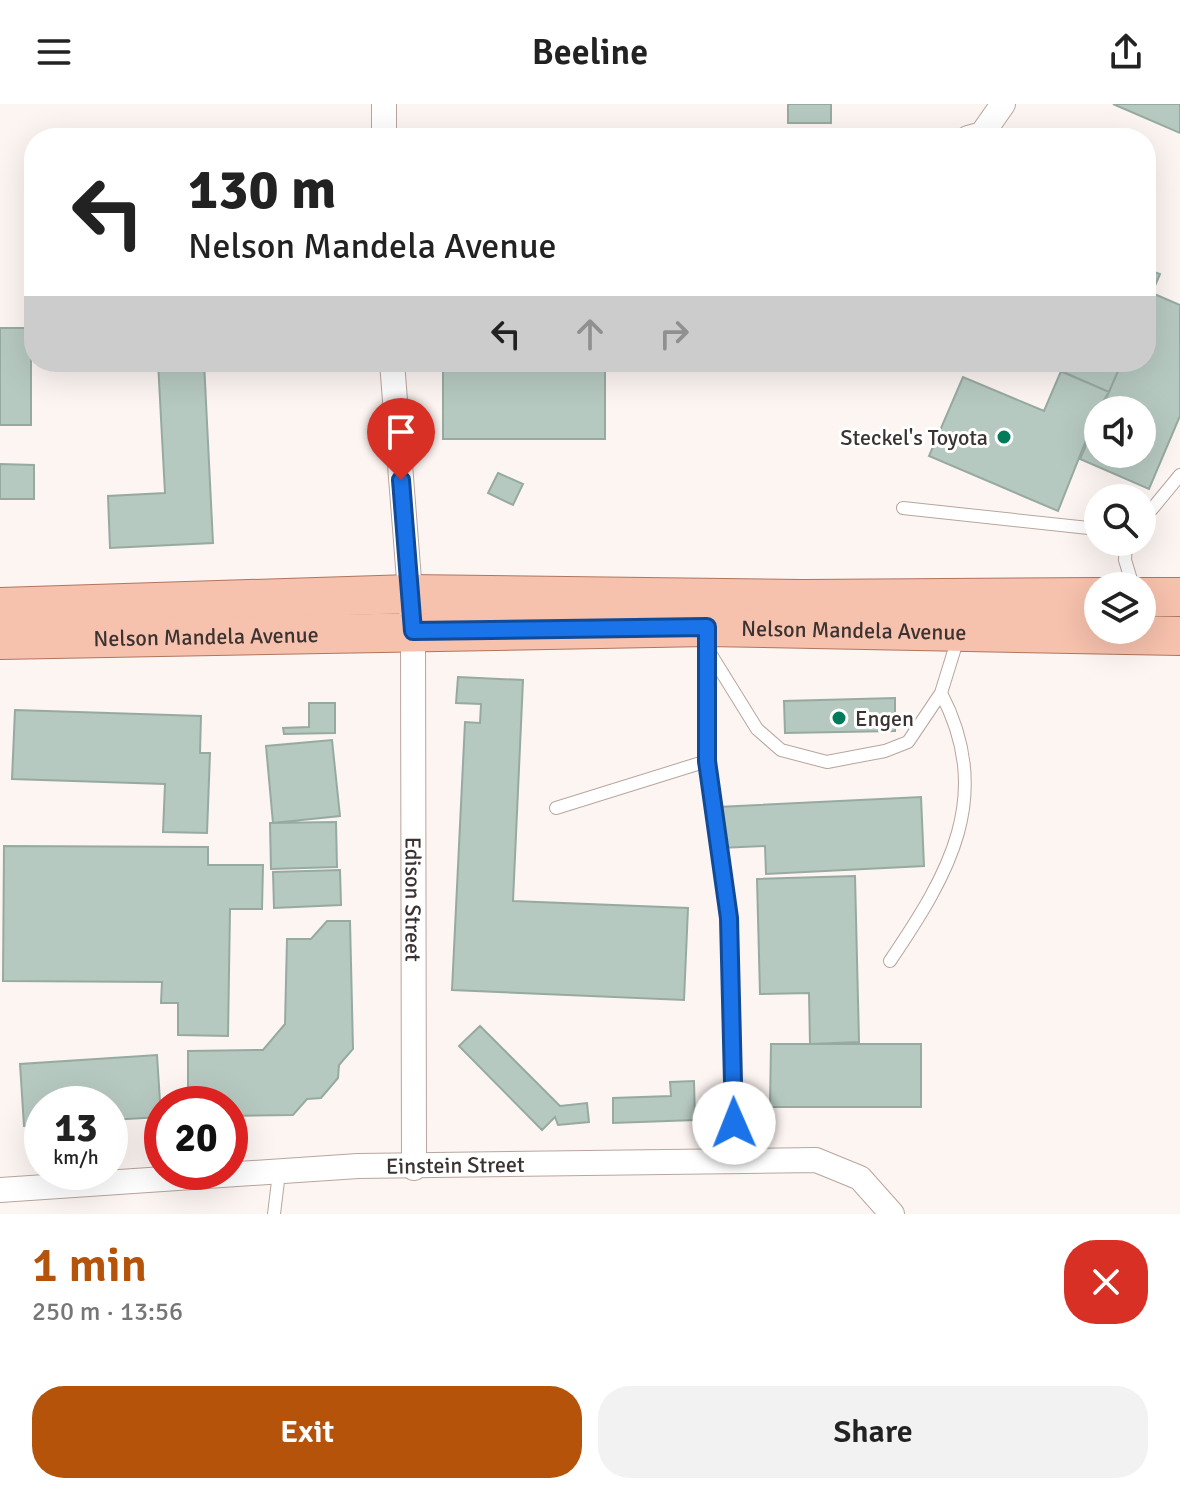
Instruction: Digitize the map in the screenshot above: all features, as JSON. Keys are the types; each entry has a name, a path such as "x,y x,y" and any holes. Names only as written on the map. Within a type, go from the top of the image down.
{"main road":[{"name":"Nelson Mandela Avenue","path":"0,607 410,594 803,599 1084,597"},
{"name":"Nelson Mandela Avenue","path":"0,640 413,631 708,638 960,631 1180,636"}],"street":[{"path":"384,104 384,128"},
{"path":"986,128 1003,104"},
{"name":"Edison Street","path":"393,372 413,631 414,1168"},
{"name":"Einstein Street","path":"0,1190 358,1166 414,1168 735,1159 816,1160 860,1178 892,1214"}],"lane":[{"path":"1156,504 1180,475"},
{"path":"903,508 1084,531"},
{"path":"708,638 757,729 781,750 827,762 885,751 908,742 941,693 960,631"},
{"path":"708,638 707,761 729,918 735,1159"},
{"path":"890,961 941,881 958,835 965,756 956,721 941,693"},
{"path":"556,808 707,761"},
{"path":"274,1214 279,1173"}],"building":[{"path":"788,104 831,104 831,123 788,123"},
{"path":"1113,104 1180,104 1180,133"},
{"path":"1156,295 1180,305 1180,416 1151,484 1138,484 1101,468 1156,468 1156,396 1107,396 1118,372 1156,372"},
{"path":"0,328 24,328 24,372 31,372 31,425 0,425"},
{"path":"159,372 204,372 213,543 110,548 108,496 165,493"},
{"path":"443,372 605,372 605,439 443,439"},
{"path":"1061,372 1109,392 1107,396 1084,396 1084,445 1058,511 929,456 963,377 1044,411"},
{"path":"1062,372 1118,372 1109,392"},
{"path":"0,464 34,465 34,499 0,499"},
{"path":"498,473 523,484 513,505 488,493"},
{"path":"458,677 523,680 513,901 688,908 684,1000 452,990 465,722 480,723 481,704 456,703"},
{"path":"895,698 895,731 785,733 784,701"},
{"path":"309,703 335,703 335,733 284,734 283,728 309,727"},
{"path":"15,710 201,716 200,753 210,753 207,833 163,832 165,784 12,779"},
{"path":"332,740 340,816 273,823 266,746"},
{"path":"921,797 924,866 766,874 765,846 720,848 718,807"},
{"path":"336,822 337,867 271,869 270,823"},
{"path":"4,846 208,847 208,865 263,865 262,909 230,909 228,1036 178,1035 178,1003 161,1003 162,982 3,981"},
{"path":"340,870 341,905 274,908 273,872"},
{"path":"855,876 859,1042 810,1044 809,993 760,994 757,879"},
{"path":"327,921 350,921 353,1049 339,1065 338,1078 321,1098 307,1099 293,1115 248,1116 248,1086 188,1086 188,1051 263,1050 285,1024 287,939 311,939"},
{"path":"480,1026 560,1106 587,1103 589,1122 558,1125 555,1117 542,1130 459,1046"},
{"path":"771,1044 921,1044 921,1107 770,1107"},
{"path":"157,1055 159,1086 144,1086 144,1118 128,1119 128,1086 24,1086 24,1126 20,1064"},
{"path":"694,1081 695,1120 613,1123 613,1098 671,1096 670,1082"}],"place":[{"name":"Steckel's Toyota","path":"1004,437"},
{"name":"Engen","path":"839,718"}],"route":[{"path":"401,480 413,631 707,627 707,761 729,918 734,1123"}]}
